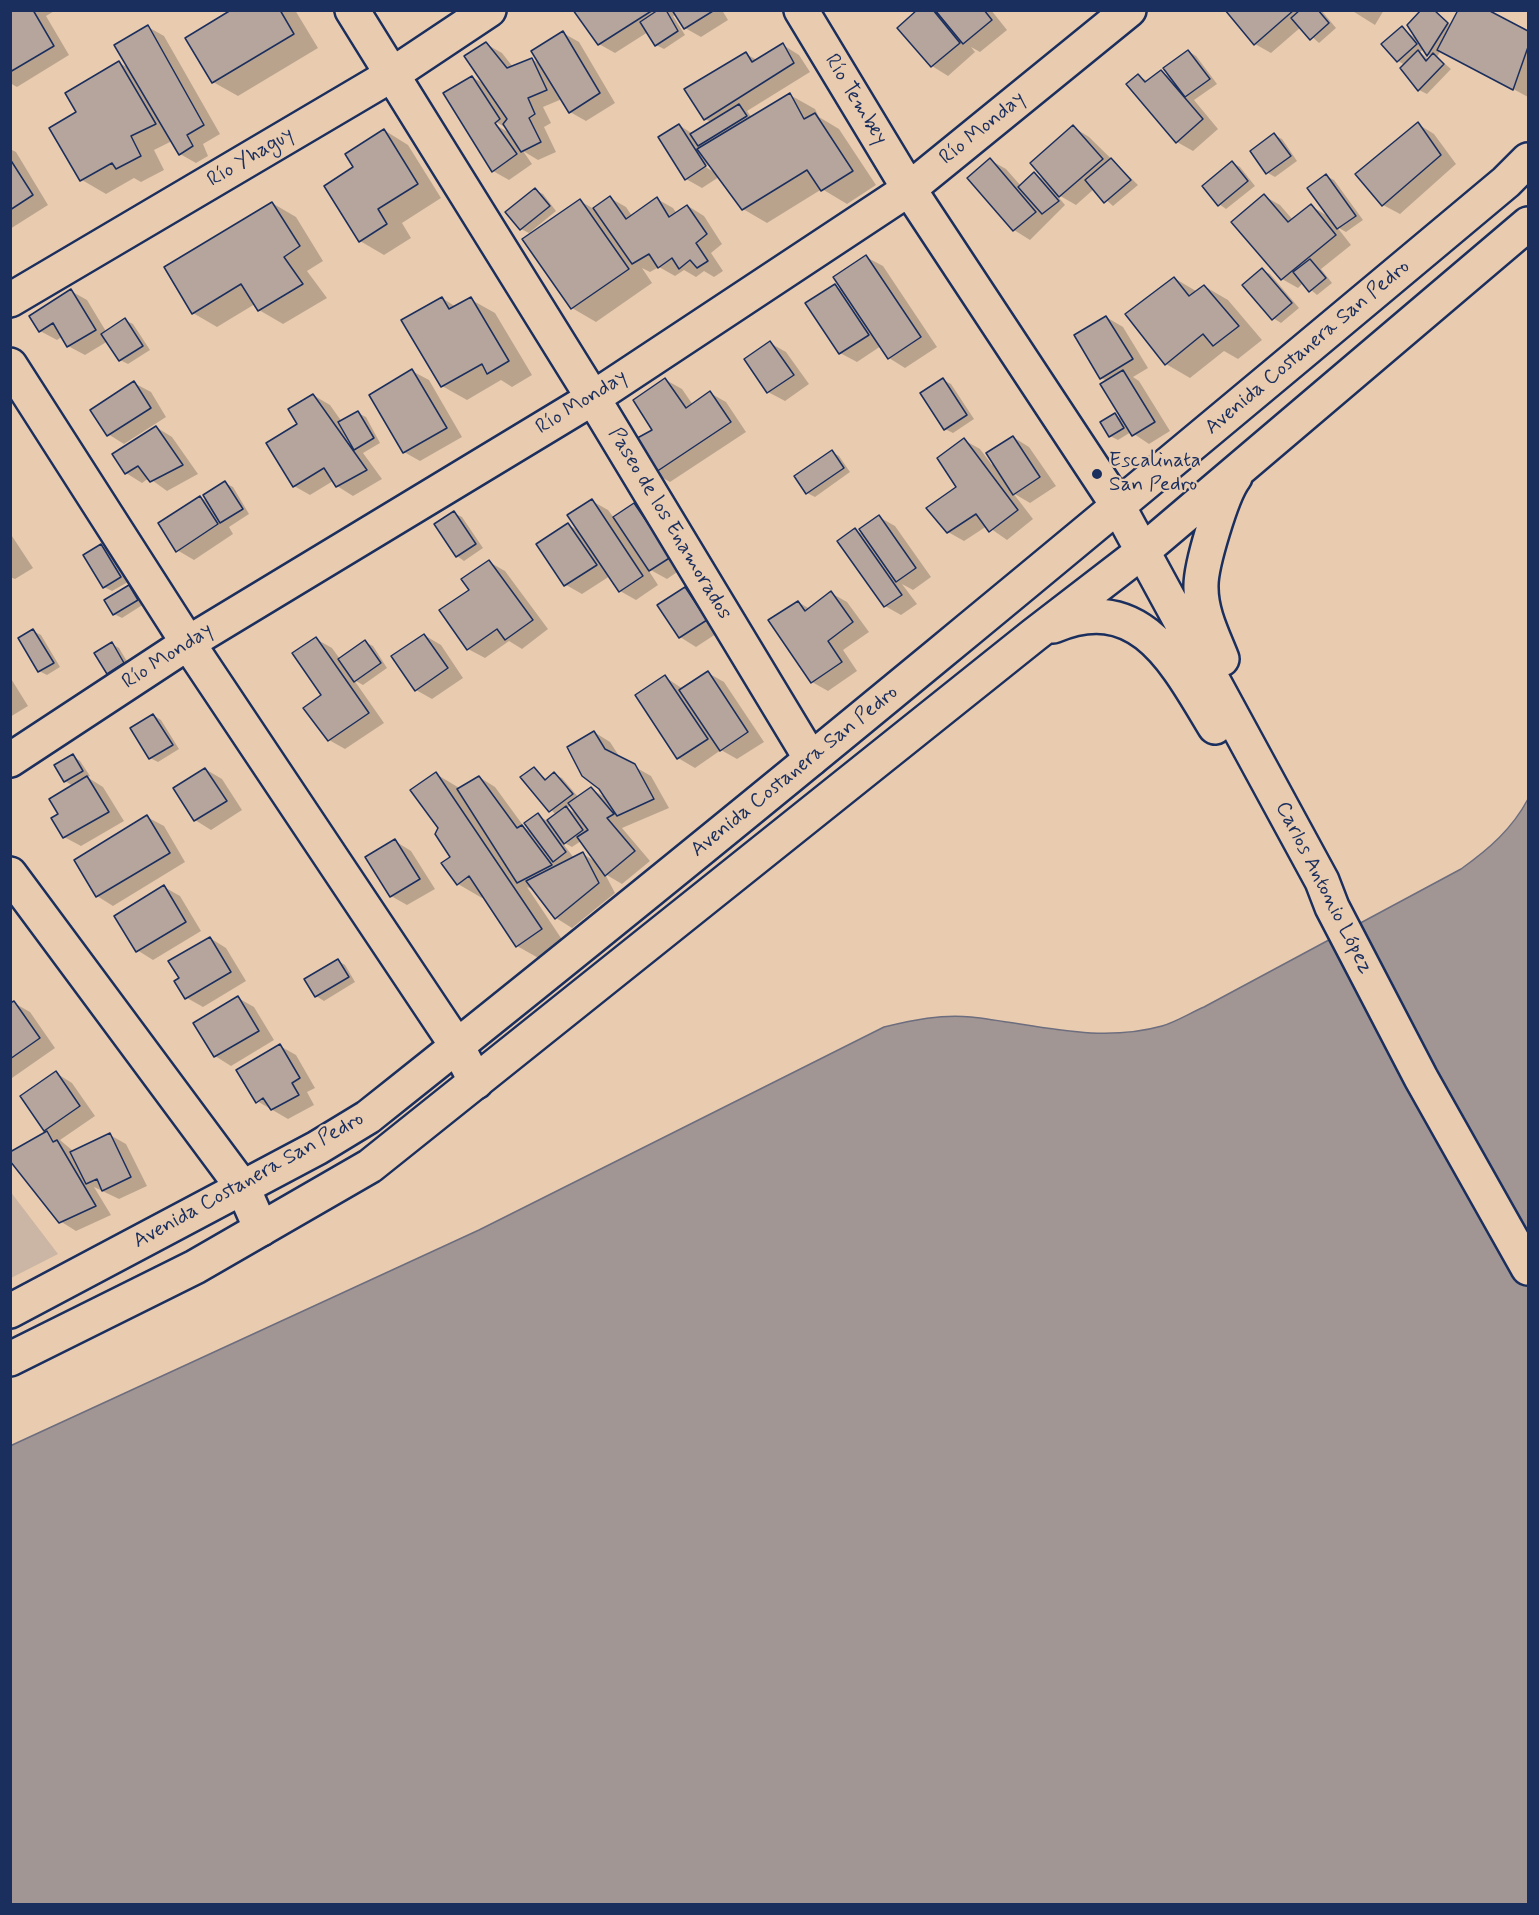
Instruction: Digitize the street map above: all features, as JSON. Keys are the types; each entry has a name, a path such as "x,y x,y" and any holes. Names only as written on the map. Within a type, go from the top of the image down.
{"main road":[{"name":"Paseo de los Enamorados","path":"352,10 593,398 811,759"},
{"name":"Río Yhaguy","path":"10,300 393,74 489,10"},
{"name":"Río Tembey","path":"801,10 909,189 1118,506"},
{"name":"Río Monday","path":"10,760 188,643 593,398 909,189 1129,10"},
{"name":"Avenida Costanera San Pedro","path":"10,1311 243,1188 368,1117 811,759 1118,506 1506,182 1528,160"},
{"name":"Avenida Costanera San Pedro","path":"10,1359 195,1267 370,1166 1034,634 1143,551 1528,224"},
{"path":"10,365 188,643 457,1046 476,1082"},
{"path":"1246,462 1227,487 1215,523 1200,586 1206,621 1226,670 1302,811 1327,894"},
{"name":"Carlos Antonio López","path":"1118,506 1327,894 1421,1078 1528,1268"},
{"path":"1034,634 1066,621 1096,616 1123,621 1148,634 1173,658 1274,826 1327,894"},
{"path":"10,874 243,1188 261,1229"}],"shaded area":[{"path":"1528,799 1528,1904 11,1904 10,1446 479,1230 884,1027 927,1018 960,1016 1066,1031 1114,1033 1138,1031 1172,1022 1461,869 1499,838 1515,820"},
{"path":"10,1191 58,1254 11,1278 10,1278"}],"building":[{"path":"10,10 33,10 54,46 10,72"},
{"path":"231,10 280,10 294,34 212,83 185,38"},
{"path":"573,10 653,10 598,45"},
{"path":"658,10 666,10 678,31 655,46 640,22"},
{"path":"672,10 713,10 713,11 684,29"},
{"path":"917,10 933,10 960,43 931,67 897,28"},
{"path":"935,10 984,10 992,20 963,44"},
{"path":"1225,10 1294,10 1254,45"},
{"path":"1300,10 1318,10 1329,23 1310,40 1291,18"},
{"path":"1421,10 1434,10 1448,23 1427,56 1407,25"},
{"path":"1458,10 1488,10 1528,31 1528,47 1513,90 1437,50"},
{"path":"148,25 204,125 187,135 193,146 179,155 114,45"},
{"path":"1402,26 1417,44 1397,62 1381,44"},
{"path":"563,31 600,93 569,113 531,51"},
{"path":"486,42 507,68 532,58 547,90 528,98 535,114 529,118 541,142 521,152 503,124 507,119 464,56"},
{"path":"783,43 794,63 704,120 684,89 746,52 752,62"},
{"path":"1188,50 1210,79 1185,97 1163,68"},
{"path":"1418,50 1426,61 1433,53 1444,64 1418,91 1400,68"},
{"path":"119,61 156,124 131,136 141,156 116,169 112,163 80,181 49,128 76,112 65,93"},
{"path":"1161,70 1203,119 1176,143 1126,84 1138,74 1145,82"},
{"path":"472,76 500,119 495,123 517,154 492,172 443,93"},
{"path":"790,93 804,119 815,113 853,171 821,191 807,170 742,210 697,149"},
{"path":"739,104 747,116 698,146 690,134"},
{"path":"1418,122 1441,155 1382,206 1355,174"},
{"path":"679,124 706,166 685,180 658,137"},
{"path":"1073,125 1103,159 1059,197 1030,163"},
{"path":"384,129 418,184 378,209 387,224 359,242 324,186 353,167 345,154"},
{"path":"1274,133 1291,156 1266,174 1250,151"},
{"path":"990,158 1036,212 1013,231 967,178"},
{"path":"1111,158 1131,180 1104,203 1085,180"},
{"path":"10,159 33,195 10,210"},
{"path":"1232,161 1248,181 1218,206 1202,186"},
{"path":"1034,172 1059,201 1042,214 1018,187"},
{"path":"1326,174 1356,216 1337,229 1307,188"},
{"path":"535,188 550,206 520,230 505,212"},
{"path":"1264,194 1288,222 1311,204 1336,235 1281,280 1231,222"},
{"path":"610,196 626,219 657,197 669,217 687,205 707,234 696,243 708,261 697,268 690,260 679,269 672,258 658,268 649,254 632,264 593,208"},
{"path":"580,199 629,269 571,309 522,239"},
{"path":"272,202 300,246 284,257 303,284 258,311 241,284 192,314 164,267"},
{"path":"866,255 921,337 888,359 833,277"},
{"path":"1310,259 1326,278 1309,292 1293,272"},
{"path":"1262,268 1292,303 1272,320 1242,285"},
{"path":"1174,277 1189,296 1204,285 1239,326 1213,346 1203,334 1165,365 1125,314"},
{"path":"835,284 869,335 839,354 805,303"},
{"path":"71,289 96,330 67,347 53,323 39,332 29,316"},
{"path":"442,297 449,309 471,297 509,361 487,374 482,364 441,387 401,320"},
{"path":"1106,316 1133,359 1100,379 1074,335"},
{"path":"125,318 143,346 119,361 101,334"},
{"path":"770,341 794,375 767,393 744,359"},
{"path":"412,369 447,428 403,453 369,395"},
{"path":"1123,370 1155,422 1132,436 1100,384"},
{"path":"665,378 686,408 710,391 731,422 653,474 630,442 652,430 633,400"},
{"path":"943,378 967,415 944,430 920,393"},
{"path":"134,381 151,408 107,436 90,410"},
{"path":"313,394 367,470 336,487 324,468 293,487 266,443 297,424 288,409"},
{"path":"358,411 374,438 354,450 338,422"},
{"path":"1115,413 1124,428 1109,437 1100,422"},
{"path":"156,426 183,465 150,482 138,466 125,474 112,454"},
{"path":"1013,436 1040,477 1013,495 986,453"},
{"path":"964,438 1018,510 989,532 976,514 947,533 926,508 956,487 937,458"},
{"path":"832,450 844,468 806,494 794,476"},
{"path":"225,481 243,509 220,523 203,495"},
{"path":"200,496 218,524 176,552 158,523"},
{"path":"592,499 643,576 619,592 567,515"},
{"path":"634,503 671,557 649,571 613,517"},
{"path":"454,511 476,544 456,557 434,524"},
{"path":"879,515 916,568 896,582 859,529"},
{"path":"568,523 597,565 564,586 536,544"},
{"path":"855,528 902,595 884,607 837,541"},
{"path":"101,544 121,577 103,588 83,555"},
{"path":"489,560 533,620 505,640 497,629 467,650 439,610 469,590 461,579"},
{"path":"129,585 138,600 113,615 104,600"},
{"path":"685,587 707,620 679,638 657,605"},
{"path":"831,591 853,622 828,641 842,662 811,683 768,620 798,601 805,611"},
{"path":"33,629 54,663 38,672 18,638"},
{"path":"424,634 448,668 415,691 391,656"},
{"path":"316,637 369,713 328,741 303,708 321,695 292,653"},
{"path":"365,640 381,663 354,682 338,659"},
{"path":"112,642 124,663 107,674 94,653"},
{"path":"708,671 748,732 720,751 679,690"},
{"path":"665,675 708,739 677,759 635,695"},
{"path":"153,714 173,745 149,759 130,728"},
{"path":"594,731 605,749 635,764 654,799 617,816 599,789 582,776 567,747"},
{"path":"73,754 83,771 64,782 54,765"},
{"path":"534,767 545,780 554,772 573,794 549,812 520,777"},
{"path":"205,768 227,801 194,821 173,788"},
{"path":"436,772 542,929 516,947 469,876 457,885 441,863 450,857 435,834 438,828 410,790"},
{"path":"87,776 109,812 63,838 51,818 58,814 49,799"},
{"path":"479,776 517,828 522,825 552,865 517,883 457,789"},
{"path":"591,787 614,814 607,818 635,851 605,876 577,837 588,830 568,803"},
{"path":"566,806 583,830 564,844 547,820"},
{"path":"538,813 566,852 553,862 524,823"},
{"path":"147,815 170,853 96,897 74,860"},
{"path":"395,839 420,879 390,897 365,857"},
{"path":"583,852 599,883 555,919 526,881"},
{"path":"164,885 186,922 136,952 114,916"},
{"path":"210,937 231,972 185,999 174,981 179,978 168,961"},
{"path":"338,959 349,977 315,997 304,979"},
{"path":"238,996 259,1031 214,1057 193,1023"},
{"path":"14,1001 40,1038 10,1059 10,1003"},
{"path":"280,1044 300,1078 292,1083 299,1095 271,1110 263,1098 256,1103 236,1070"},
{"path":"56,1071 80,1106 44,1131 20,1096"},
{"path":"47,1131 53,1142 57,1140 96,1206 59,1223 10,1161 10,1152"},
{"path":"110,1133 131,1177 102,1191 97,1179 86,1184 70,1152"}],"place":[{"name":"Escalinata San Pedro","path":"1097,474"}]}
